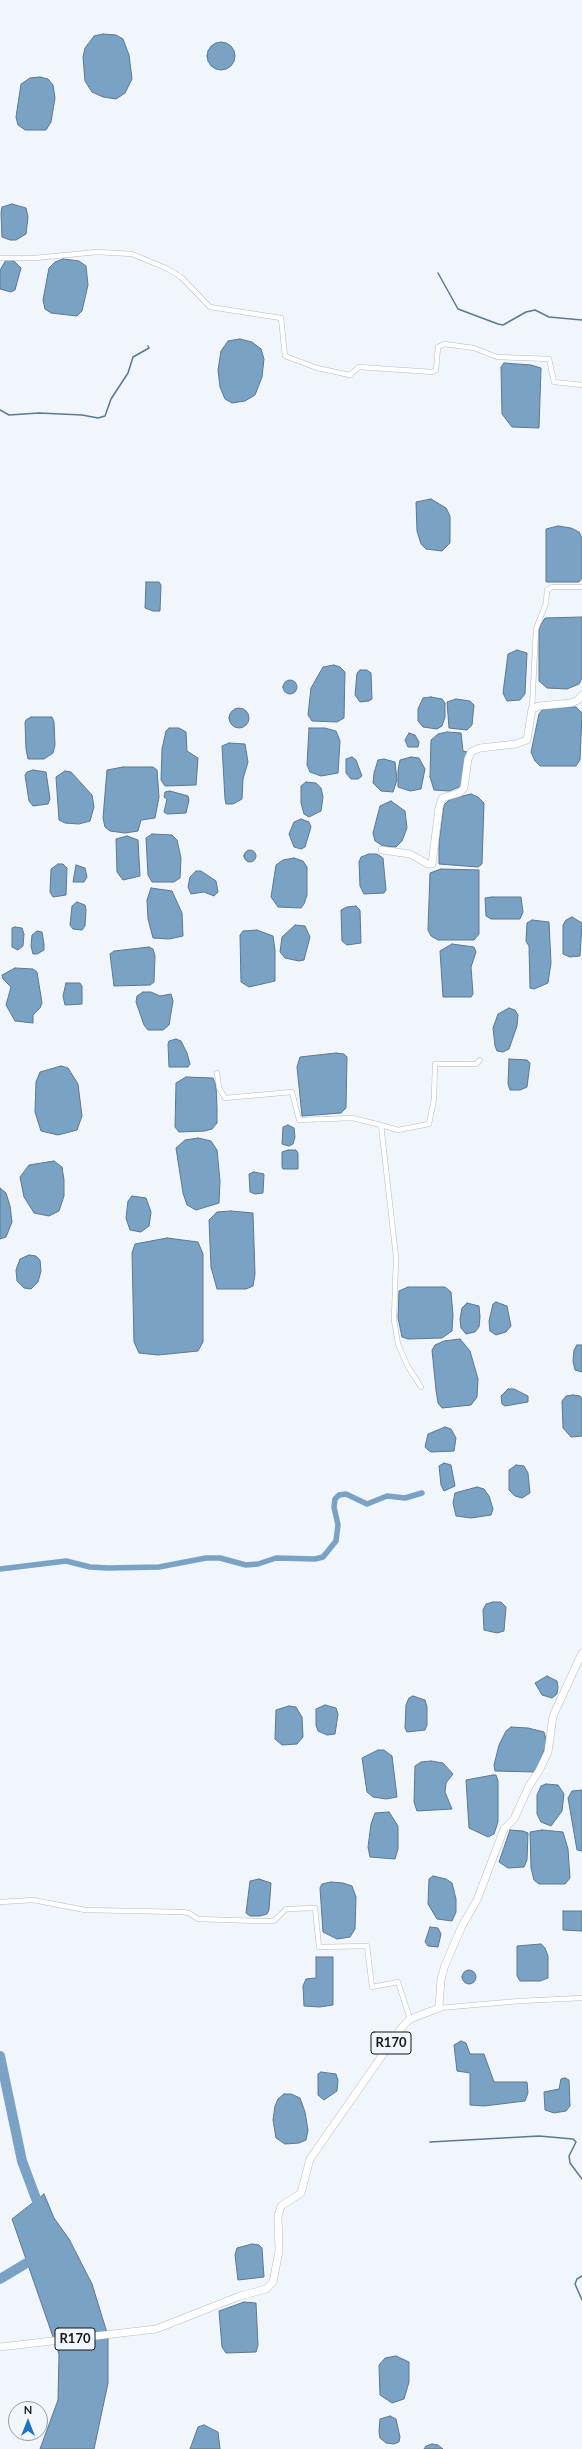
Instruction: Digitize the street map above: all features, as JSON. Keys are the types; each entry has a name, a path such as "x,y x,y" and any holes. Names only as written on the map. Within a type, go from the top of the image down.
{"main road":[{"path":"382,850 410,854 428,864 432,864 439,808 442,798 459,793 464,788 468,759 472,752 480,748 516,744 527,740 532,709 539,706 571,703 578,700 582,695"},
{"path":"439,2008 441,1979 445,1965 462,1926 477,1900 493,1862 501,1835 514,1819 529,1786 540,1772 548,1752 553,1716 582,1653"},
{"name":"R170","path":"0,2347 156,2329 240,2296 266,2288 273,2282 279,2251 278,2216 281,2206 301,2193 310,2158 410,2019 439,2008"}],"street":[{"path":"0,258 35,258 97,252 132,254 166,268 181,277 210,307 281,318 285,356 317,368 350,375 359,367 432,372 436,370 438,347 444,344 474,348 497,357 549,359 554,382 582,385"},
{"path":"532,709 536,629 546,603 547,590 552,587 582,587"},
{"path":"217,1073 218,1088 225,1098 292,1092 299,1120 352,1118 398,1130 429,1124 434,1099 435,1064 476,1064 480,1060"},
{"path":"381,1125 396,1257 394,1320 398,1344 407,1365 421,1387"},
{"path":"0,1902 33,1900 85,1910 182,1912 189,1913 198,1919 258,1921 274,1921 286,1909 315,1908 319,1947 367,1946 372,1987 398,1982 410,2019"},
{"path":"439,2008 582,1998"}],"water":[{"path":"103,34 116,35 123,39 129,55 132,79 125,93 116,99 103,97 92,92 85,81 83,57 85,48 94,36"},
{"path":"221,42 231,46 235,56 231,66 221,70 211,66 207,56 211,46"},
{"path":"40,77 48,79 53,85 55,98 51,122 46,130 25,130 18,125 16,117 21,84 30,78"},
{"path":"12,204 26,208 28,217 26,234 16,240 10,240 2,237 2,207"},
{"path":"63,259 79,261 86,266 88,285 82,311 77,316 51,313 45,309 43,300 49,268 55,262"},
{"path":"6,260 14,261 21,268 15,290 11,292 0,289 0,270"},
{"path":"240,339 252,342 261,349 264,359 262,377 255,395 245,401 232,403 225,399 220,387 218,370 221,351 228,341"},
{"path":"504,363 531,365 541,368 539,428 512,427 502,414 501,367"},
{"path":"431,499 446,508 450,516 450,543 442,551 426,549 421,544 417,531 416,502"},
{"path":"558,526 571,528 579,532 582,538 582,578 579,582 546,582 546,529"},
{"path":"146,582 159,582 161,585 160,611 153,611 145,608"},
{"path":"582,617 582,678 579,684 567,689 547,688 539,681 539,628 545,618"},
{"path":"517,650 527,653 525,694 520,700 507,701 503,693 508,654"},
{"path":"334,665 340,667 345,672 344,718 337,722 312,721 308,715 311,688 323,667"},
{"path":"360,670 367,670 371,673 372,699 369,701 360,702 355,695 357,673"},
{"path":"290,680 295,682 297,687 295,692 290,694 285,692 283,687 285,682"},
{"path":"431,697 442,699 445,703 445,717 442,726 437,729 423,727 418,721 418,709 423,698"},
{"path":"456,699 470,701 474,705 472,725 467,730 449,728 447,702"},
{"path":"553,707 576,707 582,713 580,760 576,766 540,766 535,761 531,752 539,714 543,709"},
{"path":"235,708 243,708 249,714 249,722 243,728 235,728 229,722 229,714"},
{"path":"31,717 52,717 54,722 55,745 53,753 44,759 28,759 25,723 26,720"},
{"path":"169,728 179,728 186,732 187,751 198,758 196,785 165,786 161,780 162,749 166,731"},
{"path":"309,728 325,728 336,731 340,741 338,773 321,776 310,772 307,765"},
{"path":"447,732 461,733 463,751 467,752 462,786 449,791 434,790 430,777 431,740 438,734"},
{"path":"409,733 415,735 419,742 418,747 408,747 405,740"},
{"path":"229,743 245,744 248,762 243,779 242,799 233,804 226,804 225,799 222,746"},
{"path":"352,757 356,760 362,776 358,779 351,779 346,773 346,759"},
{"path":"411,757 419,758 425,769 421,789 410,791 398,787 398,771 400,760"},
{"path":"384,759 395,762 397,780 393,792 381,791 373,783 378,760"},
{"path":"123,767 153,767 157,770 159,797 155,818 141,820 138,831 125,833 110,831 105,827 103,818 107,770"},
{"path":"33,770 46,772 50,799 48,804 33,806 29,801 25,775 27,772"},
{"path":"65,771 71,772 92,795 94,807 90,821 79,824 65,823 59,820 56,777"},
{"path":"306,782 316,783 321,788 323,797 321,811 309,817 304,814 301,803 301,786"},
{"path":"170,791 188,796 189,800 186,813 167,814 164,812 167,799 164,797 165,792"},
{"path":"471,794 478,797 484,803 482,864 478,867 439,864 439,843 444,805 450,799"},
{"path":"391,801 405,811 407,828 402,841 396,847 383,846 375,841 373,833 380,806"},
{"path":"301,819 309,822 311,827 305,847 301,849 294,847 289,834 294,822"},
{"path":"152,834 172,835 177,840 181,858 180,878 174,882 152,882 148,875 146,838"},
{"path":"127,836 138,840 140,876 123,880 117,872 116,839"},
{"path":"248,850 252,850 256,856 252,862 248,862 244,858 244,854"},
{"path":"369,854 377,854 383,858 386,890 384,893 364,894 360,886 359,862 361,857"},
{"path":"294,858 303,861 307,867 307,895 301,908 278,907 271,897 276,865 283,860"},
{"path":"58,864 63,864 67,868 66,895 53,897 50,892 51,869"},
{"path":"76,865 85,868 87,877 84,882 73,882"},
{"path":"441,869 479,870 479,934 474,940 438,940 431,936 428,930 430,873"},
{"path":"196,871 201,871 216,881 218,892 214,896 204,892 191,894 188,887 190,877"},
{"path":"151,888 172,891 182,913 183,936 169,939 153,938 148,919 147,900"},
{"path":"521,897 523,912 520,919 491,919 486,916 485,898"},
{"path":"77,902 85,905 86,910 85,926 82,930 73,929 70,925 72,906"},
{"path":"356,906 360,910 361,943 347,945 342,941 341,910 347,907"},
{"path":"572,917 582,923 580,956 570,957 563,954 563,925 566,920"},
{"path":"532,920 549,922 551,963 548,983 534,989 530,988 529,946 526,941 527,923"},
{"path":"295,925 305,926 310,937 304,960 299,961 285,958 280,952 282,937"},
{"path":"12,928 22,928 24,934 23,946 18,950 12,947"},
{"path":"257,930 273,936 275,950 275,981 249,987 241,982 240,935 243,931"},
{"path":"37,931 42,932 44,950 37,954 33,954 31,946 32,935"},
{"path":"452,944 474,947 476,952 471,967 473,994 471,997 443,997 440,951"},
{"path":"149,947 153,949 155,956 154,982 150,985 114,986 110,954 114,951"},
{"path":"15,968 33,969 37,972 42,1003 40,1008 33,1015 33,1023 15,1021 6,1005 11,987 3,979 2,975"},
{"path":"66,983 80,983 82,986 82,1004 65,1005 63,996"},
{"path":"143,992 151,992 160,996 171,994 173,1001 169,1025 163,1030 148,1030 144,1025 136,1002 137,996"},
{"path":"509,1008 515,1010 518,1015 517,1026 509,1049 503,1052 497,1051 493,1028 498,1014"},
{"path":"176,1039 181,1041 187,1053 190,1064 188,1067 169,1067 168,1044 169,1041"},
{"path":"336,1053 344,1054 347,1057 346,1108 341,1113 302,1116 297,1067 300,1057"},
{"path":"509,1059 527,1060 530,1063 527,1087 520,1090 510,1090 508,1084"},
{"path":"61,1066 68,1068 78,1084 82,1116 77,1130 58,1135 41,1131 35,1112 36,1082 40,1072"},
{"path":"186,1077 213,1078 216,1086 217,1123 212,1129 205,1131 179,1132 175,1127 176,1083"},
{"path":"288,1125 294,1128 295,1137 293,1144 289,1146 282,1144 283,1127"},
{"path":"198,1138 211,1141 217,1150 220,1181 219,1203 196,1210 187,1205 183,1193 176,1148 185,1140"},
{"path":"296,1150 298,1153 298,1169 283,1169 282,1152"},
{"path":"54,1161 62,1167 64,1180 64,1196 59,1211 49,1216 34,1213 24,1197 20,1177 29,1165"},
{"path":"254,1172 264,1174 263,1193 255,1194 250,1192 249,1174"},
{"path":"0,1188 6,1193 10,1206 12,1222 6,1237 0,1239"},
{"path":"132,1196 146,1198 151,1212 149,1226 141,1232 130,1230 126,1218 128,1201"},
{"path":"231,1211 253,1213 255,1274 253,1286 246,1289 217,1289 211,1267 209,1220 217,1212"},
{"path":"167,1238 198,1242 203,1254 203,1342 198,1351 158,1355 139,1353 134,1342 132,1253 135,1244"},
{"path":"29,1255 36,1256 40,1260 41,1271 38,1282 31,1289 24,1288 17,1281 16,1270 20,1259"},
{"path":"408,1287 445,1287 451,1292 453,1315 452,1331 442,1338 408,1339 402,1337 398,1318 399,1291"},
{"path":"496,1302 507,1306 511,1326 506,1332 496,1335 490,1331 489,1321 493,1304"},
{"path":"467,1303 479,1306 480,1317 479,1327 475,1332 466,1334 461,1328 460,1319 462,1308"},
{"path":"460,1339 470,1351 478,1379 477,1397 471,1405 442,1408 438,1403 432,1350 435,1345 444,1341"},
{"path":"577,1345 582,1345 582,1372 575,1370 573,1361 574,1350"},
{"path":"508,1389 514,1389 528,1396 528,1402 505,1406 502,1404 501,1396"},
{"path":"566,1396 580,1396 582,1399 582,1436 571,1437 563,1428 562,1401"},
{"path":"445,1427 451,1429 456,1438 454,1451 431,1452 425,1447 428,1434"},
{"path":"444,1463 451,1465 455,1486 444,1491 441,1485 439,1466"},
{"path":"516,1465 524,1466 528,1473 530,1493 522,1498 515,1496 509,1490 509,1470"},
{"path":"477,1487 484,1489 489,1496 493,1509 491,1515 471,1518 456,1516 453,1503 455,1493"},
{"path":"501,1602 506,1607 504,1631 497,1633 484,1630 483,1610 486,1604"},
{"path":"547,1676 557,1681 557,1694 552,1698 542,1695 535,1683"},
{"path":"413,1696 425,1700 427,1707 427,1725 425,1730 407,1732 405,1728 406,1705 409,1698"},
{"path":"325,1705 336,1708 338,1714 335,1734 327,1735 318,1731 316,1725 316,1709"},
{"path":"289,1706 296,1707 302,1717 303,1737 297,1744 282,1745 275,1739 276,1710"},
{"path":"511,1727 528,1728 544,1732 547,1743 535,1772 495,1771 494,1765 499,1745 506,1731"},
{"path":"378,1750 384,1750 392,1756 397,1797 386,1799 373,1797 367,1792 362,1758"},
{"path":"431,1761 443,1763 453,1774 446,1783 445,1792 452,1809 417,1811 414,1802 415,1766 421,1762"},
{"path":"496,1775 498,1781 498,1822 494,1834 488,1837 469,1828 466,1780"},
{"path":"546,1784 558,1785 564,1794 562,1811 551,1826 541,1822 537,1814 537,1795 541,1786"},
{"path":"582,1790 582,1851 577,1850 568,1798 572,1791"},
{"path":"389,1812 398,1826 398,1849 395,1859 370,1857 368,1847 371,1824 375,1813"},
{"path":"510,1830 528,1833 527,1860 524,1867 508,1868 499,1862"},
{"path":"542,1830 563,1832 568,1849 570,1878 565,1884 539,1884 534,1880 531,1868 530,1832"},
{"path":"433,1876 446,1879 452,1883 456,1899 456,1912 452,1921 437,1919 428,1904 429,1879"},
{"path":"259,1879 271,1883 269,1910 267,1914 250,1916 246,1913 250,1881"},
{"path":"331,1882 343,1883 352,1886 356,1897 355,1929 350,1937 337,1939 323,1932 320,1888 322,1884"},
{"path":"563,1911 582,1911 582,1931 563,1930"},
{"path":"430,1927 438,1928 441,1934 438,1947 428,1946 425,1942"},
{"path":"541,1944 545,1948 548,1956 548,1978 540,1981 520,1981 517,1976 517,1946"},
{"path":"316,1957 333,1957 333,2005 320,2007 304,2006 303,1986 306,1979 316,1978"},
{"path":"469,1970 474,1972 476,1977 474,1982 469,1984 464,1982 462,1977 464,1972"},
{"path":"461,2041 466,2043 470,2054 484,2054 494,2082 527,2082 528,2093 525,2101 484,2106 470,2105 470,2073 457,2071 454,2045"},
{"path":"321,2072 336,2074 338,2080 337,2091 324,2100 318,2095 318,2074"},
{"path":"565,2078 569,2080 570,2106 566,2111 554,2113 545,2110 544,2092 559,2089 561,2079"},
{"path":"284,2094 291,2094 300,2098 305,2112 308,2130 306,2140 299,2143 285,2144 276,2138 273,2120 275,2106 278,2099"},
{"path":"44,2194 54,2218 69,2239 92,2284 108,2336 108,2383 94,2449 40,2449 43,2441 48,2441 48,2427 58,2400 59,2354 12,2219"},
{"path":"252,2244 259,2245 262,2248 264,2277 238,2280 235,2255 237,2248"},
{"path":"244,2302 256,2303 258,2345 256,2352 226,2353 222,2347 219,2311"},
{"path":"396,2356 409,2362 409,2382 404,2399 392,2403 380,2395 379,2365 385,2358"},
{"path":"390,2416 396,2419 400,2437 399,2442 394,2444 386,2443 380,2438 379,2431 380,2419"},
{"path":"204,2425 218,2432 220,2449 190,2449 198,2427"},
{"path":"432,2444 438,2445 443,2449 424,2449 426,2446"}],"waterway":[{"path":"438,273 458,309 498,324 503,325 526,312 535,310 549,317 582,320"},
{"path":"0,410 9,415 39,413 82,415 98,418 105,416 111,399 128,373 133,357 149,348 148,346"},
{"path":"0,1569 66,1561 90,1567 108,1568 159,1567 206,1558 220,1558 246,1565 258,1564 276,1558 315,1559 323,1557 336,1541 338,1525 334,1507 335,1499 339,1495 346,1494 367,1504 387,1496 405,1498 422,1493"},
{"path":"0,2056 22,2161 41,2212"},
{"path":"430,2142 539,2136 573,2139 576,2142 569,2156 570,2163 582,2179"},
{"path":"0,2279 40,2255"},
{"path":"582,2276 577,2279 575,2284 582,2300"}]}
